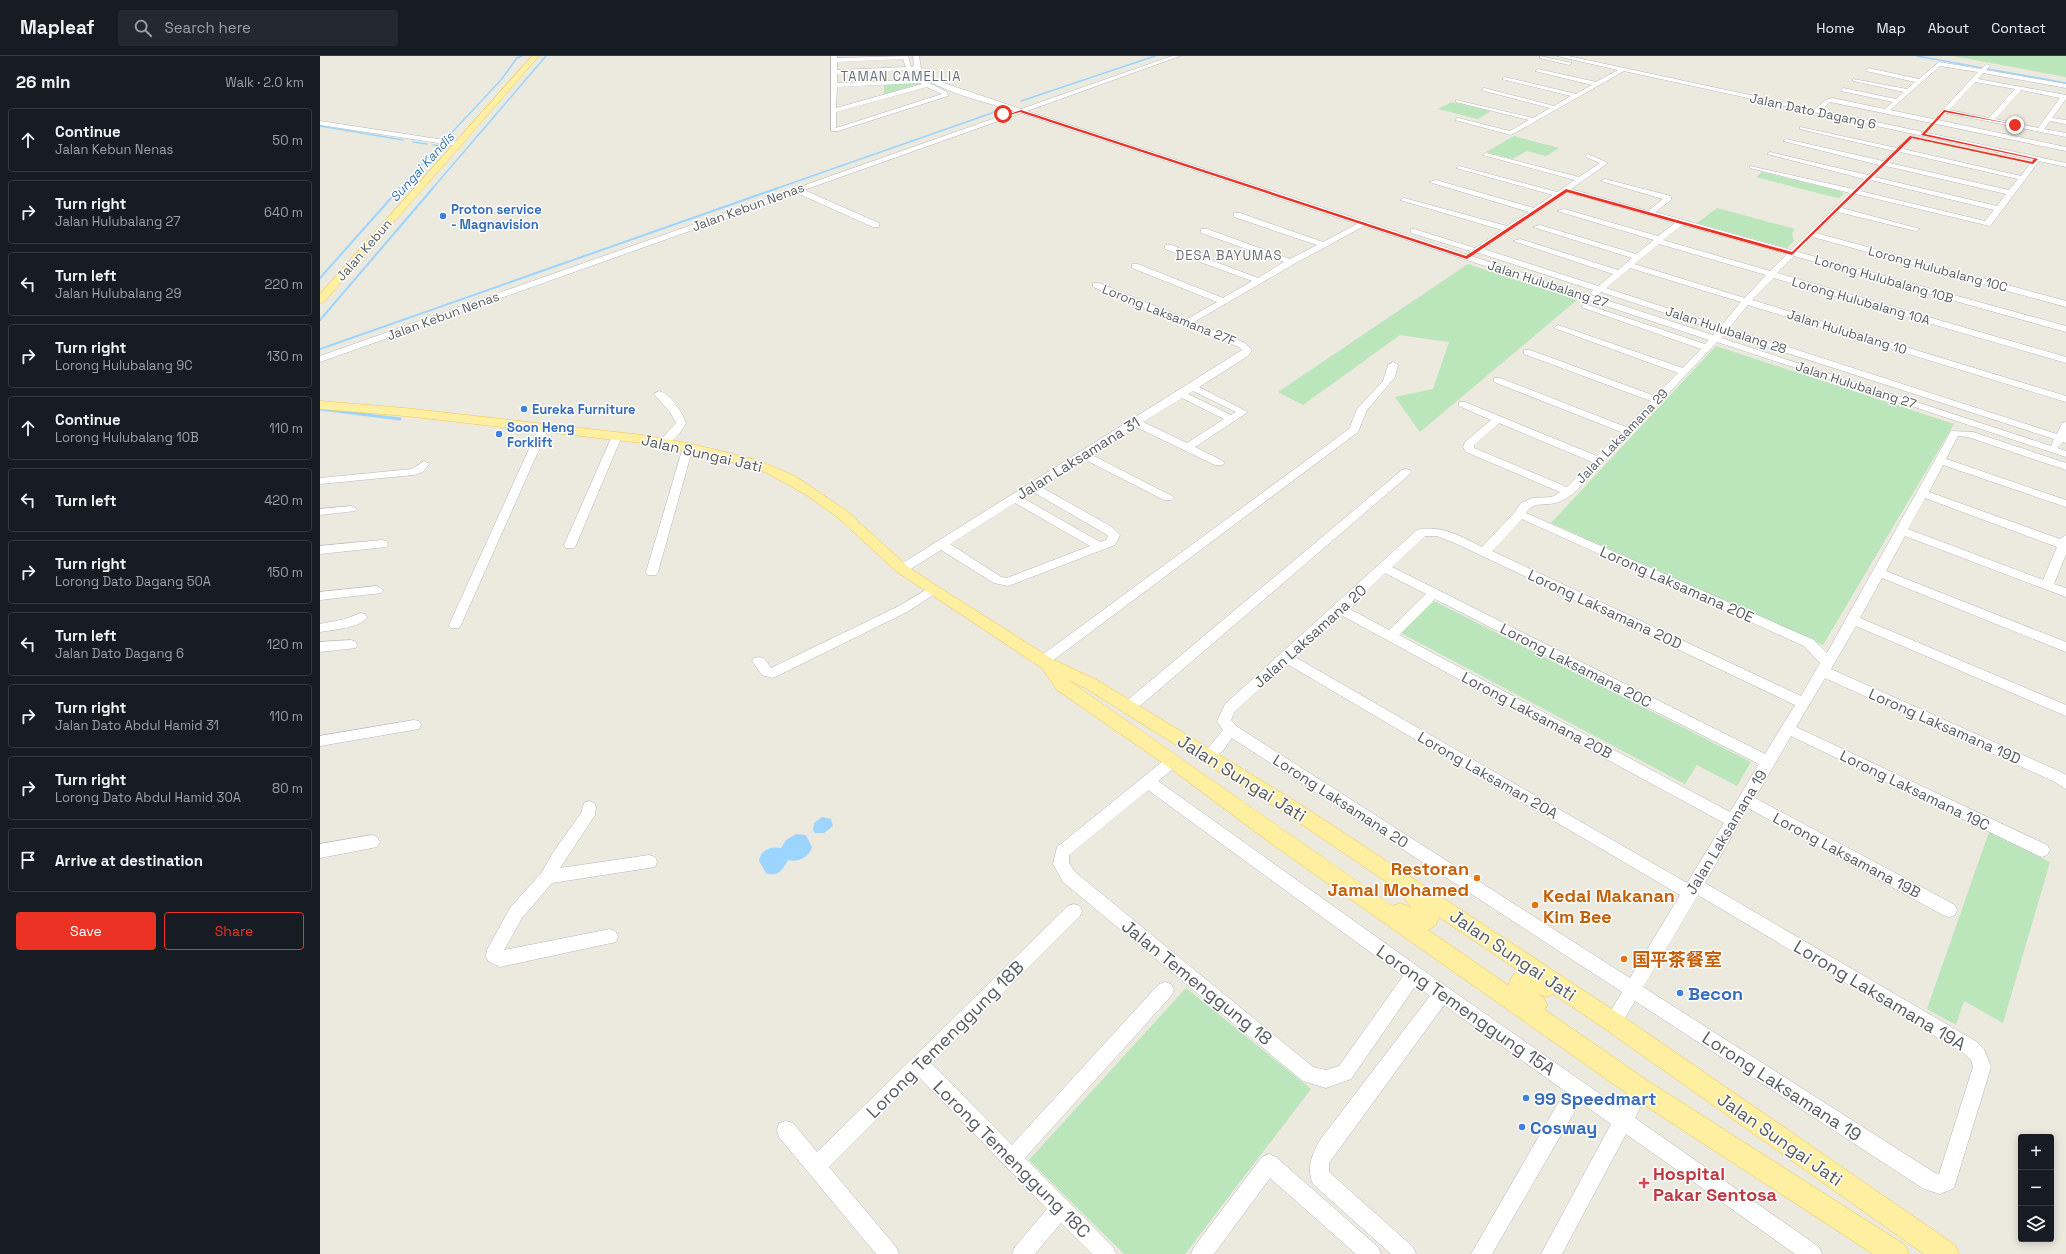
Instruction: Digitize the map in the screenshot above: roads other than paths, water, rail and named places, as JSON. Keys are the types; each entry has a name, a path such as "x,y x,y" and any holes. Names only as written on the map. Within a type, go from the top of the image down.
{"main road":[{"name":"Jalan Kebun","path":"320,300 536,56"},
{"path":"320,400 349,407"},
{"name":"Jalan Sungai Jati","path":"320,404 544,427 664,442 752,463 772,470 790,479 813,492 842,514 902,569 932,590 1045,662 1091,684 1296,811 1365,856 1608,1019 1946,1254"},
{"name":"Jalan Sungai Jati","path":"1045,662 1063,686 1173,761 1340,880 1640,1088 1896,1254"},
{"path":"1340,880 1418,922 1424,922 1429,919 1430,915 1426,908 1365,856"},
{"path":"1585,1049 1520,991 1518,986 1520,982 1524,979 1529,979 1608,1019"}],"street":[{"path":"905,56 908,69 924,83 946,93 944,96 839,130 833,130 834,58 905,56"},
{"path":"834,72 918,68 916,56"},
{"name":"Jalan Kebun Nenas","path":"320,360 1177,56"},
{"name":"Jalan Dato Dagang 6","path":"1560,56 1620,71 1816,114 1922,134 2035,161 2066,165"},
{"path":"1542,57 1620,71"},
{"path":"1885,112 1941,63 2066,86"},
{"path":"1981,64 1996,66"},
{"path":"1922,134 1988,65"},
{"name":"Jalan Hulubalang 27","path":"918,68 940,84 1020,111 2066,454"},
{"path":"1868,70 1920,81"},
{"path":"1538,71 1597,84"},
{"path":"1458,120 1511,133 1620,71"},
{"path":"2050,76 2066,79"},
{"path":"1505,79 1577,96"},
{"path":"1855,80 1909,91"},
{"path":"1974,80 2065,97 2040,130"},
{"path":"878,83 879,99"},
{"path":"834,85 924,83"},
{"path":"834,111 879,99 924,83"},
{"path":"1991,120 2020,88"},
{"path":"1484,90 1556,108"},
{"path":"1843,90 1897,101"},
{"path":"1752,167 1987,224 2035,161 1912,137 1816,114 1828,101 1832,100 2066,149"},
{"path":"1458,101 1534,120"},
{"path":"1001,118 1006,110 1006,106 1041,103"},
{"path":"2058,107 2066,109"},
{"path":"1944,111 2066,135"},
{"path":"2049,119 2066,122"},
{"path":"320,123 458,144"},
{"path":"1802,128 2022,178"},
{"name":"Jalan Laksamana 29","path":"1484,552 1520,514 1526,504 1532,501 1554,500 1569,492 1708,348 1749,298 1811,234 1912,137"},
{"path":"1786,141 2011,193"},
{"path":"1770,154 1998,209"},
{"path":"1486,155 1581,180"},
{"path":"1467,258 1606,163 1588,156"},
{"path":"1459,168 1559,195"},
{"path":"1433,182 1535,211"},
{"path":"1605,182 1668,198 1649,214"},
{"path":"798,190 876,225"},
{"name":"Lorong Hulubalang 10B","path":"1566,190 2066,329"},
{"path":"1262,198 1353,228"},
{"path":"1404,200 1508,229"},
{"path":"1837,209 1916,229"},
{"name":"Lorong Hulubalang 10A","path":"1561,211 1772,275 2066,360"},
{"path":"1237,215 1324,245"},
{"name":"Jalan Hulubalang 28","path":"1373,218 1600,289 2063,439"},
{"path":"1589,298 1680,222"},
{"path":"1187,323 1291,262 1363,224"},
{"name":"Jalan Hulubalang 10","path":"1537,228 1634,261 2066,399"},
{"path":"1204,231 1291,262"},
{"name":"Lorong Hulubalang 10C","path":"1811,234 2066,304"},
{"path":"1517,241 1619,273"},
{"path":"1168,247 1260,281"},
{"path":"1134,266 1225,302"},
{"name":"Lorong Laksamana 27F","path":"1096,285 1242,345"},
{"name":"Jalan Hulubalang 10","path":"1749,298 2066,391"},
{"path":"1585,307 1708,348"},
{"path":"1558,328 1685,372"},
{"name":"Jalan Laksamana 31","path":"902,569 1245,354 1247,350 1242,345"},
{"path":"1526,352 1657,400"},
{"path":"1045,662 1354,430 1364,407 1389,380 1393,373 1392,365"},
{"path":"1497,380 1628,431"},
{"path":"1187,448 1243,412 1192,387"},
{"path":"659,394 670,404 679,417 681,423 678,429 664,442"},
{"path":"1181,394 1232,419"},
{"path":"1462,404 1599,461"},
{"path":"1498,419 1469,444 1468,447 1470,450 1569,492"},
{"path":"1135,422 1219,463"},
{"path":"2054,450 2063,439 2066,425"},
{"path":"455,625 544,427"},
{"name":"Jalan Laksamana 19","path":"1608,1019 1633,989 1804,703 1853,620 1955,433 1961,432 2066,467"},
{"path":"570,545 617,436"},
{"path":"652,572 688,447"},
{"path":"1084,455 1168,498"},
{"path":"1940,461 2066,504"},
{"path":"320,481 414,472 419,470 424,464"},
{"path":"1128,707 1406,472"},
{"path":"941,544 998,580 1008,582 1111,542 1114,535 1108,530 1033,487"},
{"path":"1922,493 2065,542 2047,586"},
{"path":"1015,498 1100,546"},
{"path":"320,512 351,509"},
{"name":"Lorong Laksamana 20E","path":"1520,514 1809,643 1825,667"},
{"path":"1901,530 2066,593"},
{"name":"Lorong Laksamana 20D","path":"1408,546 1421,533 1428,531 1439,532 1804,703"},
{"path":"320,550 382,544"},
{"name":"Jalan Laksamana 20","path":"1231,730 1224,720 1230,708 1408,546"},
{"name":"Lorong Laksamana 20C","path":"1384,568 1768,762"},
{"path":"1878,572 2066,647"},
{"path":"320,596 377,590"},
{"path":"759,661 767,672 772,673 903,609 932,590"},
{"path":"1391,636 1434,594"},
{"name":"Lorong Laksamana 20B","path":"1340,609 1733,821"},
{"path":"320,628 348,623 361,617"},
{"path":"1853,620 2066,711"},
{"path":"320,647 351,645"},
{"name":"Lorong Laksaman 20A","path":"1286,658 1693,889"},
{"name":"Lorong Laksamana 19D","path":"1825,667 2058,777 2066,783"},
{"path":"320,741 414,726"},
{"name":"Lorong Laksamana 19C","path":"1788,729 2042,850"},
{"path":"1208,757 1231,730"},
{"name":"Lorong Laksamana 20","path":"1231,730 1633,989"},
{"path":"1148,782 1173,761"},
{"name":"Jalan Temenggung 18","path":"1148,782 1062,852 1061,864 1069,877 1309,1074 1326,1079 1345,1073 1414,974"},
{"name":"Lorong Temenggung 15A","path":"1148,782 1622,1122 1812,1254"},
{"name":"Lorong Laksamana 19B","path":"1746,800 1949,910"},
{"path":"589,807 588,815 557,859 548,877 516,913 498,945 494,956 500,959 610,937"},
{"path":"320,851 372,842"},
{"path":"548,877 649,862"},
{"name":"Lorong Laksamana 19A","path":"1693,889 1971,1048 1978,1055 1982,1067 1947,1181 1940,1184 1931,1182"},
{"name":"Lorong Temenggung 18B","path":"816,1166 1074,912"},
{"name":"Lorong Laksamana 19","path":"1633,989 1931,1182"},
{"path":"1012,1159 1165,990"},
{"path":"1406,1254 1320,1177 1319,1161 1327,1147 1442,994"},
{"name":"Lorong Temenggung 18C","path":"919,1064 1106,1254"},
{"path":"1551,1254 1640,1088"},
{"path":"1481,1254 1577,1090"},
{"path":"786,1130 890,1254"},
{"path":"1201,1254 1269,1164 1371,1254"},
{"path":"1022,1254 1061,1208"}],"water":[{"path":"822,817 831,819 833,826 824,833 815,833 813,830 814,823"},
{"path":"796,834 806,835 812,847 811,851 799,860 788,860 780,872 774,874 766,873 759,861 764,851 770,848 781,848 786,840"}],"waterway":[{"name":"Sungai Kandis","path":"439,146 501,80 517,58 522,56"},
{"path":"432,189 546,56"},
{"path":"1021,101 1155,56"},
{"path":"1917,56 2066,83"},
{"path":"775,189 992,113 996,110"},
{"path":"320,126 403,140"},
{"path":"413,142 427,144"},
{"name":"Sungai Kandis","path":"433,145 439,146"},
{"name":"Sungai Kandis","path":"399,189 439,146"},
{"name":"Sungai Kandis","path":"320,278 400,188"},
{"path":"320,320 433,188"},
{"path":"320,349 778,188"},
{"path":"320,409 400,419"}],"place":[{"name":"Proton service - Magnavision","path":"443,216"},
{"name":"Eureka Furniture","path":"524,409"},
{"name":"Soon Heng Forklift","path":"499,434"},
{"name":"Restoran Jamal Mohamed","path":"1477,878"},
{"name":"Kedai Makanan Kim Bee","path":"1535,905"},
{"name":"国平茶餐室","path":"1624,959"},
{"name":"Becon","path":"1680,993"},
{"name":"99 Speedmart","path":"1526,1098"},
{"name":"Cosway","path":"1522,1127"},
{"name":"Hospital Pakar Sentosa","path":"1644,1183"}],"district":[{"name":"TAMAN CAMELLIA","path":"901,76"},
{"name":"DESA BAYUMAS","path":"1229,255"}]}
